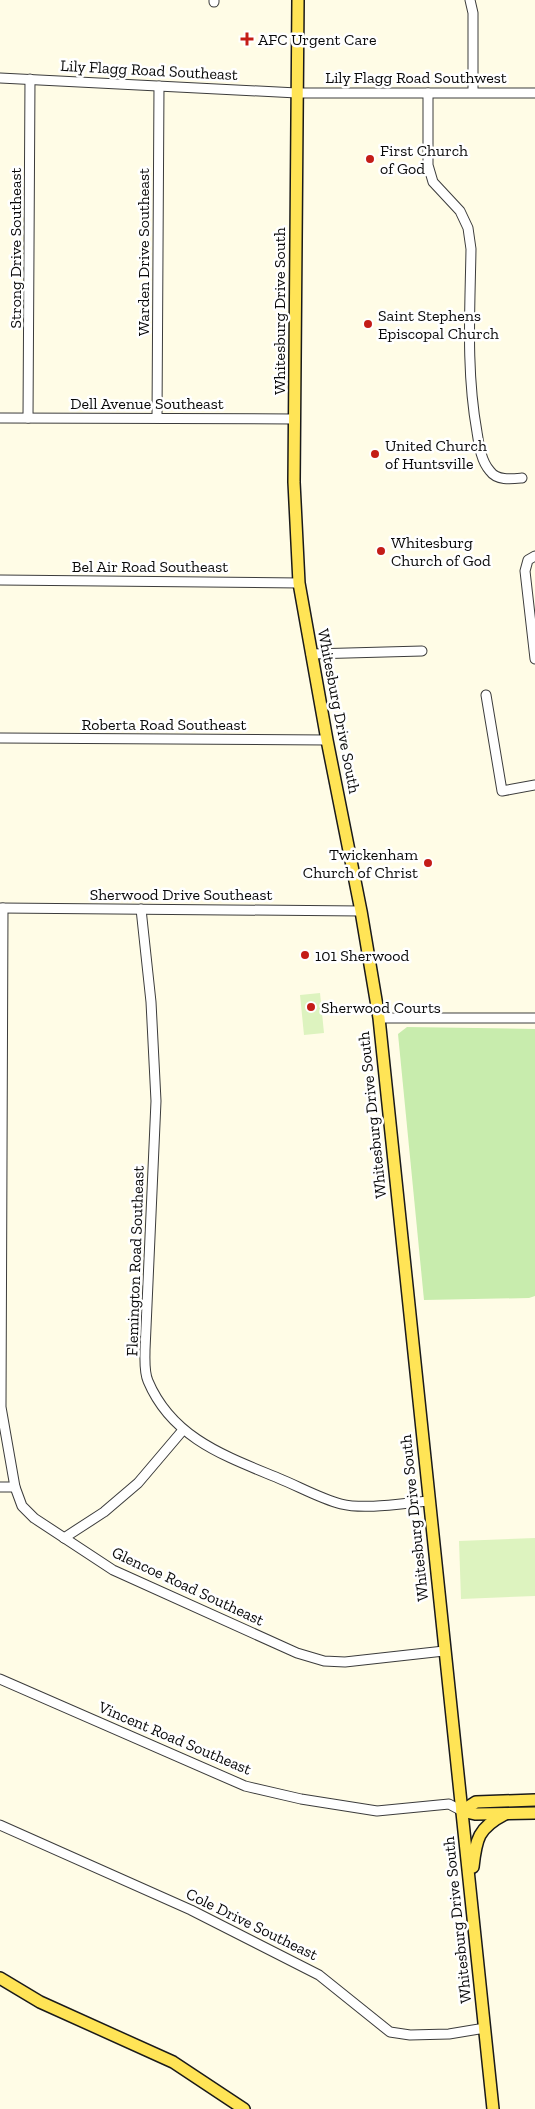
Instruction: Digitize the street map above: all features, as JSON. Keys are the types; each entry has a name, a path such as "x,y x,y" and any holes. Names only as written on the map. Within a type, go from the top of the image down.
{"main road":[{"name":"Whitesburg Drive South","path":"298,0 294,482 299,582 327,740 361,911 378,1018 493,2109"},
{"path":"462,1811 476,1802 535,1800"},
{"path":"462,1811 476,1814 535,1813"},
{"path":"470,1889 476,1843 484,1827 505,1814"},
{"path":"0,1978 40,2002 173,2062 244,2109"}],"street":[{"path":"470,0 473,13 473,92"},
{"name":"Lily Flagg Road Southeast","path":"0,78 297,92"},
{"name":"Strong Drive Southeast","path":"28,418 30,79"},
{"name":"Warden Drive Southeast","path":"157,418 159,86"},
{"name":"Lily Flagg Road Southwest","path":"297,92 535,93"},
{"path":"428,93 428,165 434,182 460,211 469,235 471,249 470,378 480,451 489,471 495,476 506,479 522,478"},
{"name":"Dell Avenue Southeast","path":"0,418 294,419"},
{"path":"535,556 528,560 524,571 535,659"},
{"name":"Bel Air Road Southeast","path":"0,580 299,582"},
{"path":"312,654 422,651"},
{"path":"486,695 502,791 535,785"},
{"name":"Roberta Road Southeast","path":"0,738 327,740"},
{"name":"Sherwood Drive Southeast","path":"1,908 361,911"},
{"name":"Glencoe Road Southeast","path":"1,908 1,1407 15,1487 22,1506 34,1518 113,1570 297,1653 324,1661 345,1662 444,1651"},
{"name":"Flemington Road Southeast","path":"142,909 151,1002 156,1100 145,1350 147,1379 160,1403 183,1430 194,1439 223,1455 342,1504 389,1504 429,1501"},
{"path":"378,1018 535,1018"},
{"path":"64,1538 104,1512 138,1483 183,1430"},
{"path":"0,1487 15,1487"},
{"name":"Vincent Road Southeast","path":"0,1678 245,1786 301,1799 377,1811 449,1804 462,1811"},
{"name":"Cole Drive Southeast","path":"0,1825 191,1910 319,1975 390,2032 410,2035 449,2034 485,2028"}],"green space":[{"name":"Sherwood Courts","path":"320,993 324,1033 304,1035 300,995"},
{"path":"407,1027 535,1029 535,1296 529,1298 424,1300 398,1034"},
{"path":"535,1538 535,1596 461,1599 459,1541"}],"place":[{"name":"AFC Urgent Care","path":"247,39"},
{"name":"First Church of God","path":"370,159"},
{"name":"Saint Stephens Episcopal Church","path":"368,324"},
{"name":"United Church of Huntsville","path":"375,454"},
{"name":"Whitesburg Church of God","path":"381,551"},
{"name":"Twickenham Church of Christ","path":"428,863"},
{"name":"101 Sherwood","path":"305,955"},
{"name":"Sherwood Courts","path":"311,1007"}]}
